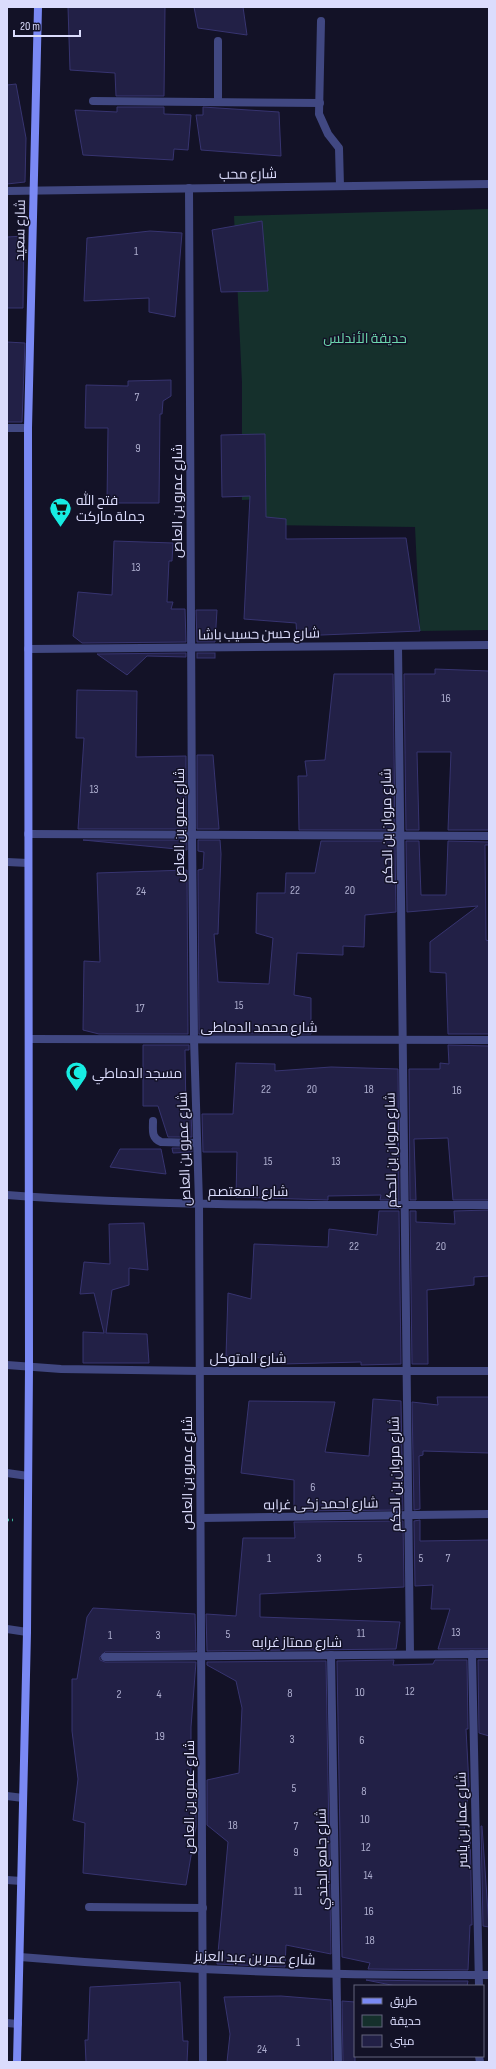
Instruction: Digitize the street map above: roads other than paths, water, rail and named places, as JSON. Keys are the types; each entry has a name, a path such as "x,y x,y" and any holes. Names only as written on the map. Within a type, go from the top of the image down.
{"street":[{"name":"شارع سعيد","path":"17,2062 27,1632 29,1367 28,428 38,7"},
{"path":"321,21 320,114 322,125 339,148 340,186"},
{"path":"218,41 218,102"},
{"path":"93,101 320,103"},
{"name":"شارع محب","path":"7,192 489,184"},
{"name":"شارع عمرو بن العاص","path":"189,188 194,1040 199,1203 203,2062"},
{"path":"7,428 28,428"},
{"name":"شارع حسن حسيب باشا","path":"28,649 489,645"},
{"name":"شارع مروان بن الحكم","path":"398,646 410,1654"},
{"path":"28,834 489,836"},
{"path":"7,862 28,863"},
{"name":"شارع محمد الدماطى","path":"29,1039 489,1040"},
{"path":"153,1121 154,1136 156,1140 161,1142 197,1143"},
{"name":"شارع المعتصم","path":"7,1195 199,1203 489,1205"},
{"name":"شارع المتوكل","path":"7,1365 29,1367 200,1371 489,1371"},
{"path":"7,1473 28,1476"},
{"name":"شارع احمد زكى غرابه","path":"201,1518 489,1514"},
{"path":"7,1629 27,1632"},
{"name":"شارع عمار بن ياسر","path":"472,1654 478,1985"},
{"name":"شارع ممتاز غرابه","path":"105,1657 489,1654"},
{"name":"شارع جامع الجندي","path":"331,1655 338,2062"},
{"path":"7,1796 23,1798"},
{"path":"7,1880 21,1881"},
{"path":"89,1907 203,1908"},
{"name":"شارع عمر بن عبد العزيز","path":"20,1956 203,1969 337,1974 489,1975"},
{"path":"7,2023 18,2024"}],"place":[{"name":"فتح الله جملة ماركت","path":"61,528"},
{"name":"مسجد الدماطي","path":"77,1092"}],"park label":[{"name":"حديقة الأندلس","path":"365,338"}]}
